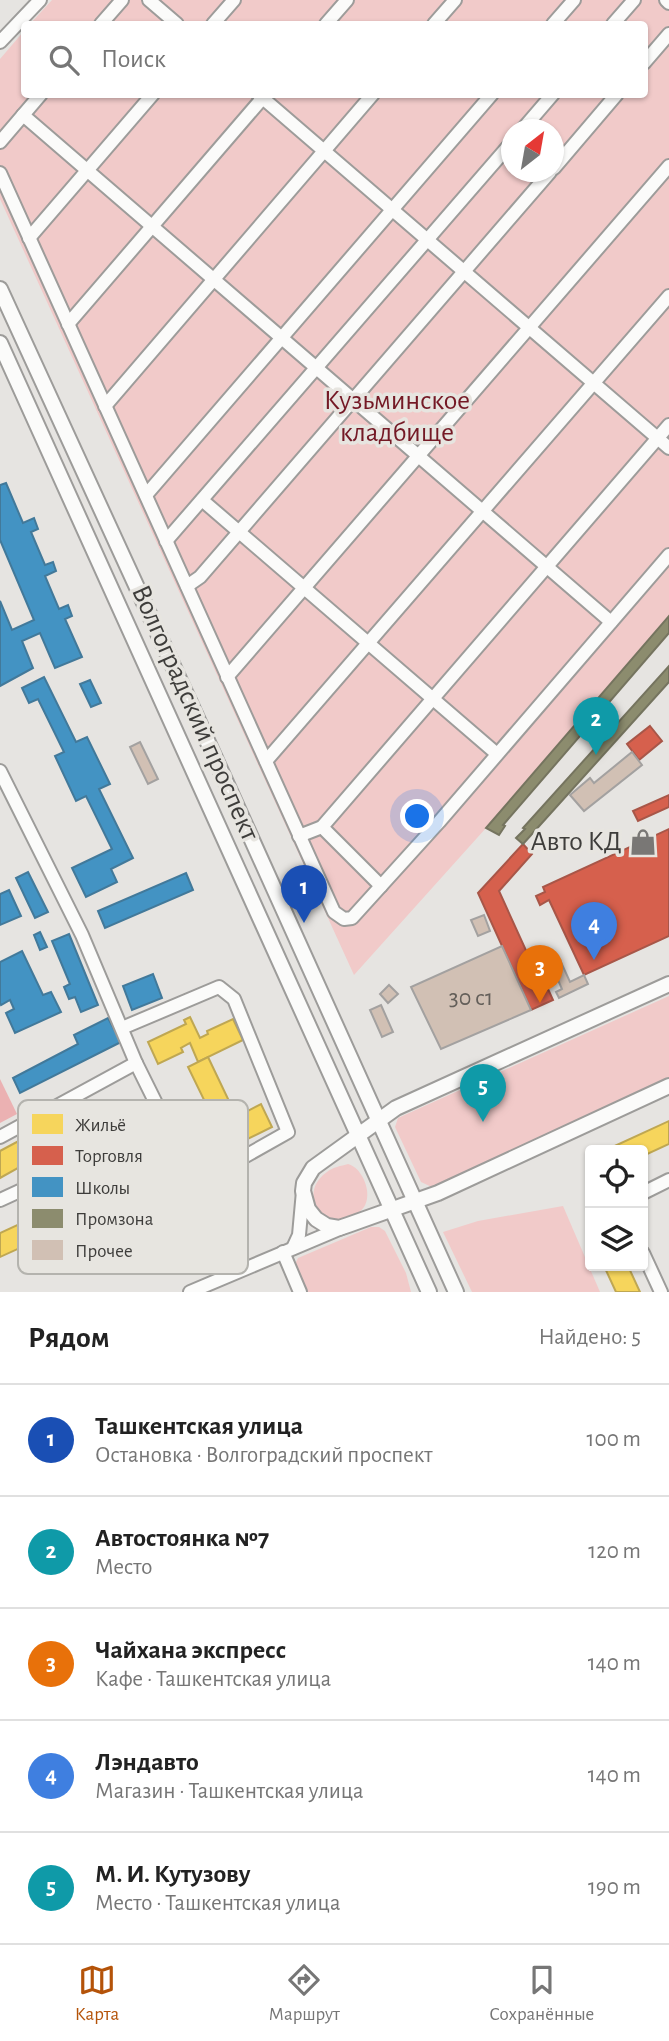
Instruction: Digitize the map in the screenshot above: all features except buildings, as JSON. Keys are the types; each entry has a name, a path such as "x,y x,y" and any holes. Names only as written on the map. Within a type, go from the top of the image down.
{"main road":[{"name":"Волгоградский проспект","path":"0,289 456,1292"},
{"name":"Волгоградский проспект","path":"0,343 429,1292"},
{"path":"669,984 396,1108 313,1168 303,1191 308,1209 321,1223 333,1227 348,1226 438,1193 669,1086"}],"street":[{"path":"104,21 122,0"},
{"path":"149,0 174,21"},
{"path":"216,21 234,0"},
{"path":"329,21 347,0"},
{"path":"437,21 455,0"},
{"path":"556,21 574,0"},
{"path":"616,21 634,0"},
{"path":"0,41 36,2"},
{"path":"648,58 669,34"},
{"path":"0,142 38,98"},
{"path":"29,238 150,98"},
{"path":"68,324 260,98"},
{"path":"264,98 669,449"},
{"path":"105,406 370,98"},
{"path":"146,495 489,98"},
{"path":"531,119 549,98"},
{"path":"564,156 614,98"},
{"path":"23,115 611,622"},
{"path":"166,541 501,155"},
{"path":"227,677 669,166"},
{"path":"0,173 334,912 344,919 352,918 381,886 669,555"},
{"path":"187,586 200,577 542,182"},
{"path":"265,761 669,296"},
{"path":"299,836 322,828 669,425"},
{"path":"202,500 497,754"},
{"path":"0,771 82,935 154,1100"},
{"path":"322,828 381,886"},
{"path":"121,1028 219,987 234,999 288,1132 248,1154"},
{"path":"68,1100 136,1063"},
{"path":"0,1137 18,1127"},
{"path":"648,1190 669,1180"},
{"path":"288,1250 299,1236 303,1191"},
{"path":"0,1200 18,1192"},
{"path":"248,1267 348,1226"},
{"path":"288,1250 300,1292"},
{"path":"648,1265 661,1292"},
{"path":"190,1292 232,1274"}],"green space":[{"name":"Кузьминское кладбище","path":"52,0 669,0 669,616 486,828 354,975 0,199 0,59 21,34 21,98 648,98 648,21 33,21"},
{"path":"669,996 669,1079 434,1188 421,1182 395,1127 398,1118"},
{"path":"348,1164 358,1171 365,1182 367,1202 359,1212 338,1221 329,1218 317,1207 314,1200 315,1186 327,1172"},
{"path":"563,1206 585,1257 585,1271 591,1271 600,1292 472,1292 443,1232 478,1221"},
{"path":"371,1227 379,1227 385,1231 406,1273 411,1292 306,1292 295,1264 298,1258"}],"shaded area":[{"path":"0,1079 17,1114 0,1123"}],"place":[{"name":"Автостоянка №7","path":"596,755"},
{"name":"Авто КД","path":"643,842"},
{"name":"Ташкентская улица","path":"304,923"},
{"name":"Лэндавто","path":"594,960"},
{"name":"Чайхана экспресс","path":"540,1003"},
{"name":"М. И. Кутузову","path":"483,1122"}]}
